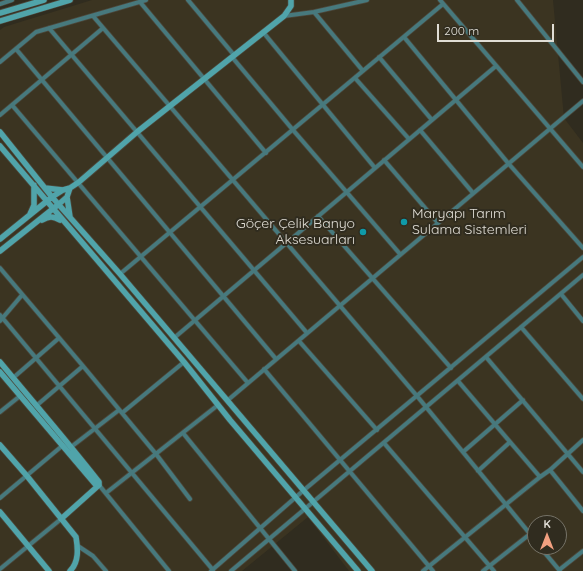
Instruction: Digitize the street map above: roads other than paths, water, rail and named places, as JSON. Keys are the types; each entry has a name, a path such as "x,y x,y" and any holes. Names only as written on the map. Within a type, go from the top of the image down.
{"main road":[{"path":"0,14 32,2 44,0"},
{"path":"0,20 70,0"},
{"path":"1,236 52,197 79,182 169,106 284,16 291,6 291,0"},
{"path":"0,132 52,197 228,400 372,571"},
{"path":"0,146 184,362 218,405 358,571"},
{"path":"30,214 34,205 34,185"},
{"path":"45,188 63,190"},
{"path":"70,188 67,197 70,217"},
{"path":"0,251 67,197"},
{"path":"33,224 50,217 55,217 63,221"},
{"path":"0,362 72,448 99,482 99,485"},
{"path":"0,372 95,484 99,485"},
{"path":"0,445 28,476 76,537 78,546 77,559 70,571"},
{"path":"61,519 99,485"},
{"path":"0,512 49,571"}],"street":[{"path":"0,4 12,0"},
{"path":"0,62 36,32 146,0"},
{"path":"188,0 293,130 400,254"},
{"path":"284,16 314,12 367,0"},
{"path":"517,0 583,82"},
{"path":"140,2 266,153"},
{"path":"120,274 404,37 442,2 583,167"},
{"path":"314,12 363,71"},
{"path":"93,16 417,396 527,530"},
{"path":"49,28 307,333"},
{"path":"0,115 103,28"},
{"path":"263,32 374,168"},
{"path":"404,37 508,163 583,248"},
{"path":"16,49 276,359"},
{"path":"379,58 432,120"},
{"path":"174,338 496,66"},
{"path":"355,78 408,140"},
{"path":"228,400 583,101"},
{"path":"12,105 79,182 248,383"},
{"path":"420,130 473,193"},
{"path":"384,160 438,223"},
{"path":"318,216 451,368"},
{"path":"22,295 1,318 37,358 212,570 304,490 583,257"},
{"path":"0,268 156,454 190,499"},
{"path":"232,571 583,275"},
{"path":"561,294 583,321"},
{"path":"521,327 583,399"},
{"path":"13,378 59,338"},
{"path":"299,341 377,430"},
{"path":"486,357 583,472"},
{"path":"0,498 62,446 72,448 95,429 121,412 184,362"},
{"path":"36,406 83,366"},
{"path":"264,369 433,571"},
{"path":"458,381 540,477"},
{"path":"0,412 20,396"},
{"path":"463,452 522,400"},
{"path":"106,493 218,405"},
{"path":"183,432 295,571"},
{"path":"423,571 550,470 583,440"},
{"path":"478,471 510,442"},
{"path":"384,443 494,571"},
{"path":"550,470 583,511"},
{"path":"99,485 169,571"},
{"path":"0,570 61,519"},
{"path":"483,571 527,536"},
{"path":"78,546 93,556 106,571"},
{"path":"547,555 560,570 583,552"}],"place":[{"name":"Maryapı Tarım Sulama Sistemleri","path":"404,222"},
{"name":"Göçer Çelik Banyo Aksesuarları","path":"363,232"}]}
